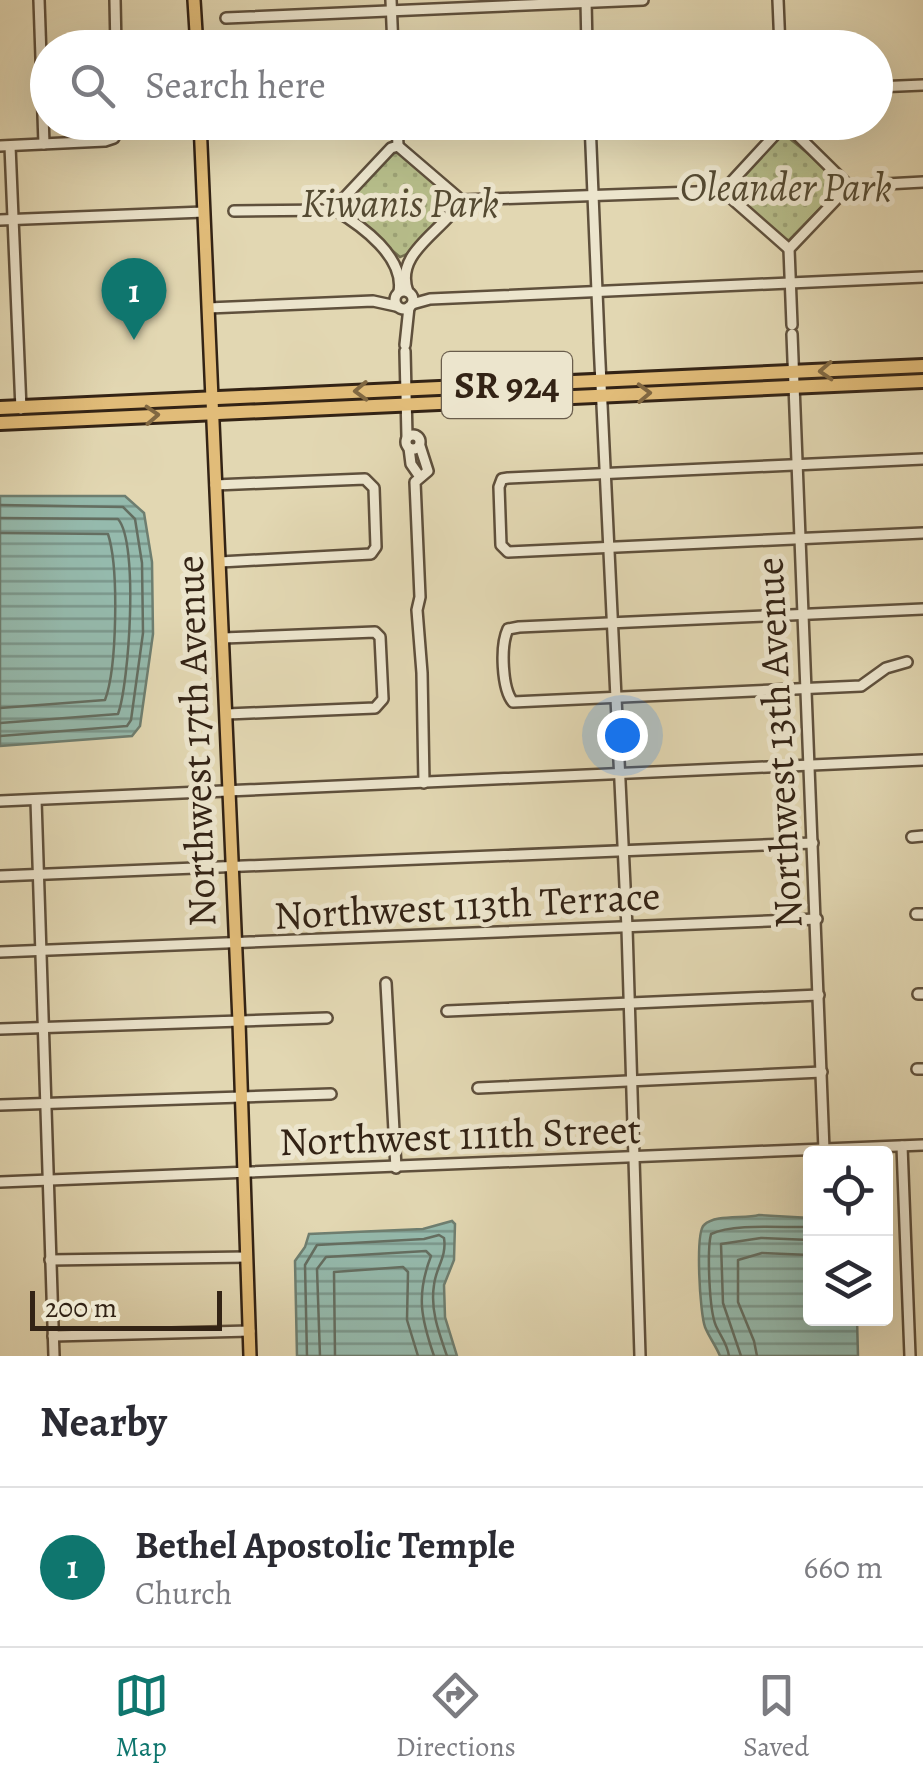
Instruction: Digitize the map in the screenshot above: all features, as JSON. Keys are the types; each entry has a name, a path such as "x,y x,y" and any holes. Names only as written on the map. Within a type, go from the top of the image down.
{"highway":[{"name":"SR 924","path":"0,423 407,404 601,388 794,379 923,366"},
{"name":"SR 924","path":"794,379 923,382"},
{"name":"SR 924","path":"0,408 406,389 601,388"}],"main road":[{"path":"194,0 196,30"},
{"name":"Northwest 17th Avenue","path":"201,140 250,1356"}],"street":[{"path":"38,0 39,30"},
{"path":"116,0 116,30"},
{"path":"226,18 392,6 644,0"},
{"path":"778,0 779,30"},
{"path":"586,1 587,30"},
{"path":"893,86 923,85"},
{"path":"44,140 44,144"},
{"path":"21,422 13,220 5,146 110,140"},
{"path":"398,140 398,146 461,200 723,191 789,249 848,186 923,182"},
{"path":"591,140 627,928 640,1356"},
{"path":"723,191 769,140"},
{"path":"801,140 848,186"},
{"path":"330,207 344,198 390,148 398,146"},
{"path":"344,198 346,215"},
{"path":"424,783 417,610 419,470 407,404 405,275 410,258 461,200"},
{"path":"234,211 330,207 346,215 392,258 404,300"},
{"path":"0,220 204,212"},
{"name":"Northwest 13th Avenue","path":"789,249 824,1146"},
{"path":"392,258 410,258"},
{"path":"208,308 923,277"},
{"path":"923,459 508,478 499,486 504,551 923,533"},
{"path":"215,485 365,479 374,488 374,552 220,562"},
{"path":"908,662 886,668 861,686 513,702 506,693 504,638 508,629 923,609"},
{"path":"223,638 371,632 380,637 383,699 375,708 227,714"},
{"path":"0,802 923,760"},
{"path":"36,800 54,1356"},
{"path":"0,876 813,842"},
{"name":"Northwest 113th Terrace","path":"0,952 816,919"},
{"path":"386,982 396,1168"},
{"path":"448,1012 819,995"},
{"path":"0,1029 327,1018"},
{"path":"478,1088 822,1072"},
{"path":"0,1105 332,1094"},
{"name":"Northwest 111th Street","path":"893,1146 923,1145"},
{"path":"902,1146 910,1356"},
{"name":"Northwest 111th Street","path":"0,1182 803,1151"},
{"path":"50,1260 248,1257"},
{"path":"53,1336 250,1331"}],"green space":[{"name":"Oleander Park","path":"774,140 791,140 837,177 838,190 789,240 784,240 734,195 734,184"},
{"name":"Kiwanis Park","path":"397,149 453,200 431,233 400,257 349,214 346,203"}],"water":[{"path":"0,496 125,496 144,513 152,562 153,634 140,726 132,736 0,746"},
{"path":"759,1215 803,1218 803,1326 857,1326 858,1356 720,1356 703,1319 699,1274 701,1231 715,1219"},
{"path":"452,1221 454,1260 444,1285 445,1317 457,1356 297,1356 295,1261 309,1234 423,1229"}],"place":[{"name":"Bethel Apostolic Temple","path":"134,340"}]}
